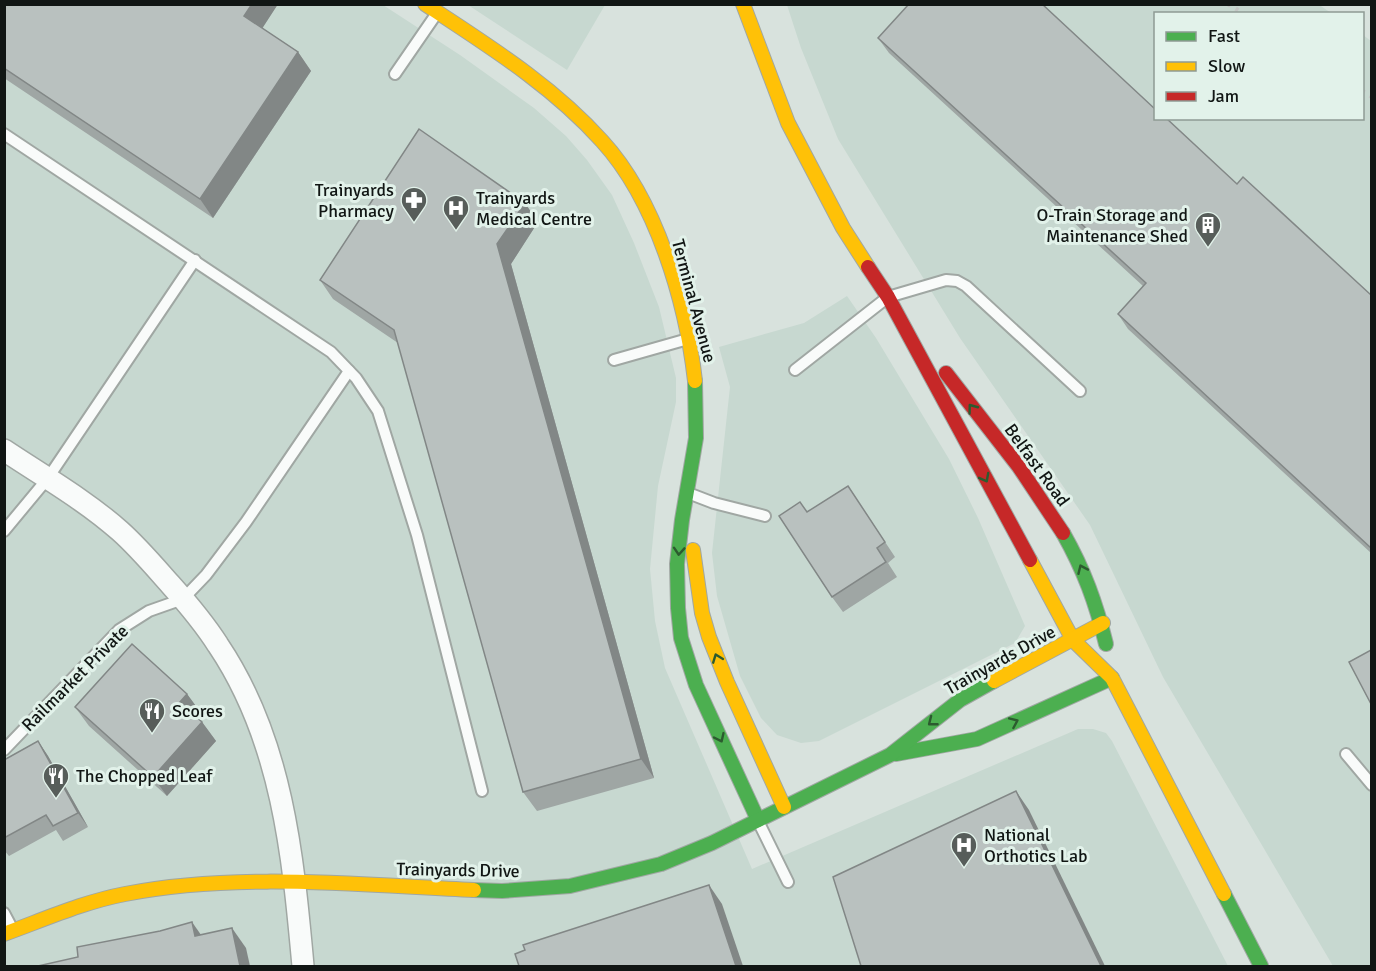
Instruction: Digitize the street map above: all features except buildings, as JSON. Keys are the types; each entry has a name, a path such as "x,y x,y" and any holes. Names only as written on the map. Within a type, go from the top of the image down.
{"street":[{"name":"Terminal Avenue","path":"425,4 550,92 580,118 621,165 651,220 676,289 695,373 698,401 697,430 681,532 677,582 681,638 701,699 758,820"},
{"name":"Belfast Road","path":"743,4 788,123 843,228 888,297 1037,493 1060,528 1081,567 1103,624 1112,678 1260,966"},
{"name":"Belfast Road","path":"888,297 1073,640 1112,678"},
{"path":"4,450 48,478 119,530 183,599 219,645 261,728 280,793 296,882 303,966"},
{"name":"Terminal Avenue","path":"687,493 699,591 709,636 722,672 784,807"},
{"name":"Trainyards Drive","path":"9,932 60,913 124,894 211,884 296,882 483,891 570,886 603,880 661,864 712,843 890,755 960,700 1103,624"},
{"name":"Trainyards Drive","path":"890,755 977,739 1112,678"}],"lane":[{"path":"394,74 438,13"},
{"path":"4,134 332,352 349,371 378,411 397,468 417,535 482,791"},
{"path":"4,531 48,478 195,260"},
{"path":"795,370 888,297 946,280 957,281 978,296 1080,391"},
{"path":"614,360 688,339"},
{"path":"183,599 206,575 246,522 349,371"},
{"path":"687,493 714,503 765,516"},
{"name":"Railmarket Private","path":"4,750 119,630 149,610 183,599"},
{"path":"1346,754 1371,785"},
{"path":"758,820 789,882"},
{"path":"4,913 9,932"}],"shaded area":[{"path":"5,4 383,5 460,55 534,108 566,136 587,160 612,195 659,307 676,378 676,402 658,486 650,569 655,621 665,668 752,869 1078,729 1093,729 1106,733 1112,741 1228,966 5,966"},
{"path":"605,4 567,70 468,5"},
{"path":"1318,4 1330,12 1154,12 1154,120 1364,120 1364,36 1371,41 1371,966 1333,966 1163,677 1090,525 960,338 838,139 801,48 787,5"},
{"path":"847,296 876,338 949,459 978,518 1025,626 1015,643 819,741 801,743 777,735 761,718 740,676 717,596 712,553 730,387 719,347 804,323"}],"railway":[{"path":"1228,4 1241,12"},
{"path":"1364,92 1372,97"}],"traffic: fast":[{"path":"695,381 696,438 677,564 681,638 696,685 758,820"},
{"path":"1063,533 1089,587 1106,644"},
{"path":"896,754 977,739 1112,678"},
{"path":"474,890 502,891 570,886 661,864 712,843 890,755 960,700 994,681"},
{"path":"1224,894 1261,966"}],"traffic: slow":[{"path":"425,4 495,51 562,102 602,141 621,165 653,222 676,285 691,350 695,381"},
{"path":"743,4 788,123 843,228 868,267"},
{"path":"693,550 702,613 709,637 784,807"},
{"path":"1030,560 1073,640 1112,678 1224,894"},
{"path":"994,681 1103,623"},
{"path":"4,934 94,902 167,887 211,883 299,882 474,890"}],"traffic: jam":[{"path":"868,267 888,297 1030,560"},
{"path":"946,373 1019,467 1063,533"}],"place":[{"name":"Trainyards Pharmacy","path":"414,223"},
{"name":"Trainyards Medical Centre","path":"456,231"},
{"name":"O-Train Storage and Maintenance Shed","path":"1208,248"},
{"name":"Scores","path":"152,734"},
{"name":"The Chopped Leaf","path":"56,799"},
{"name":"National Orthotics Lab","path":"964,868"}]}
